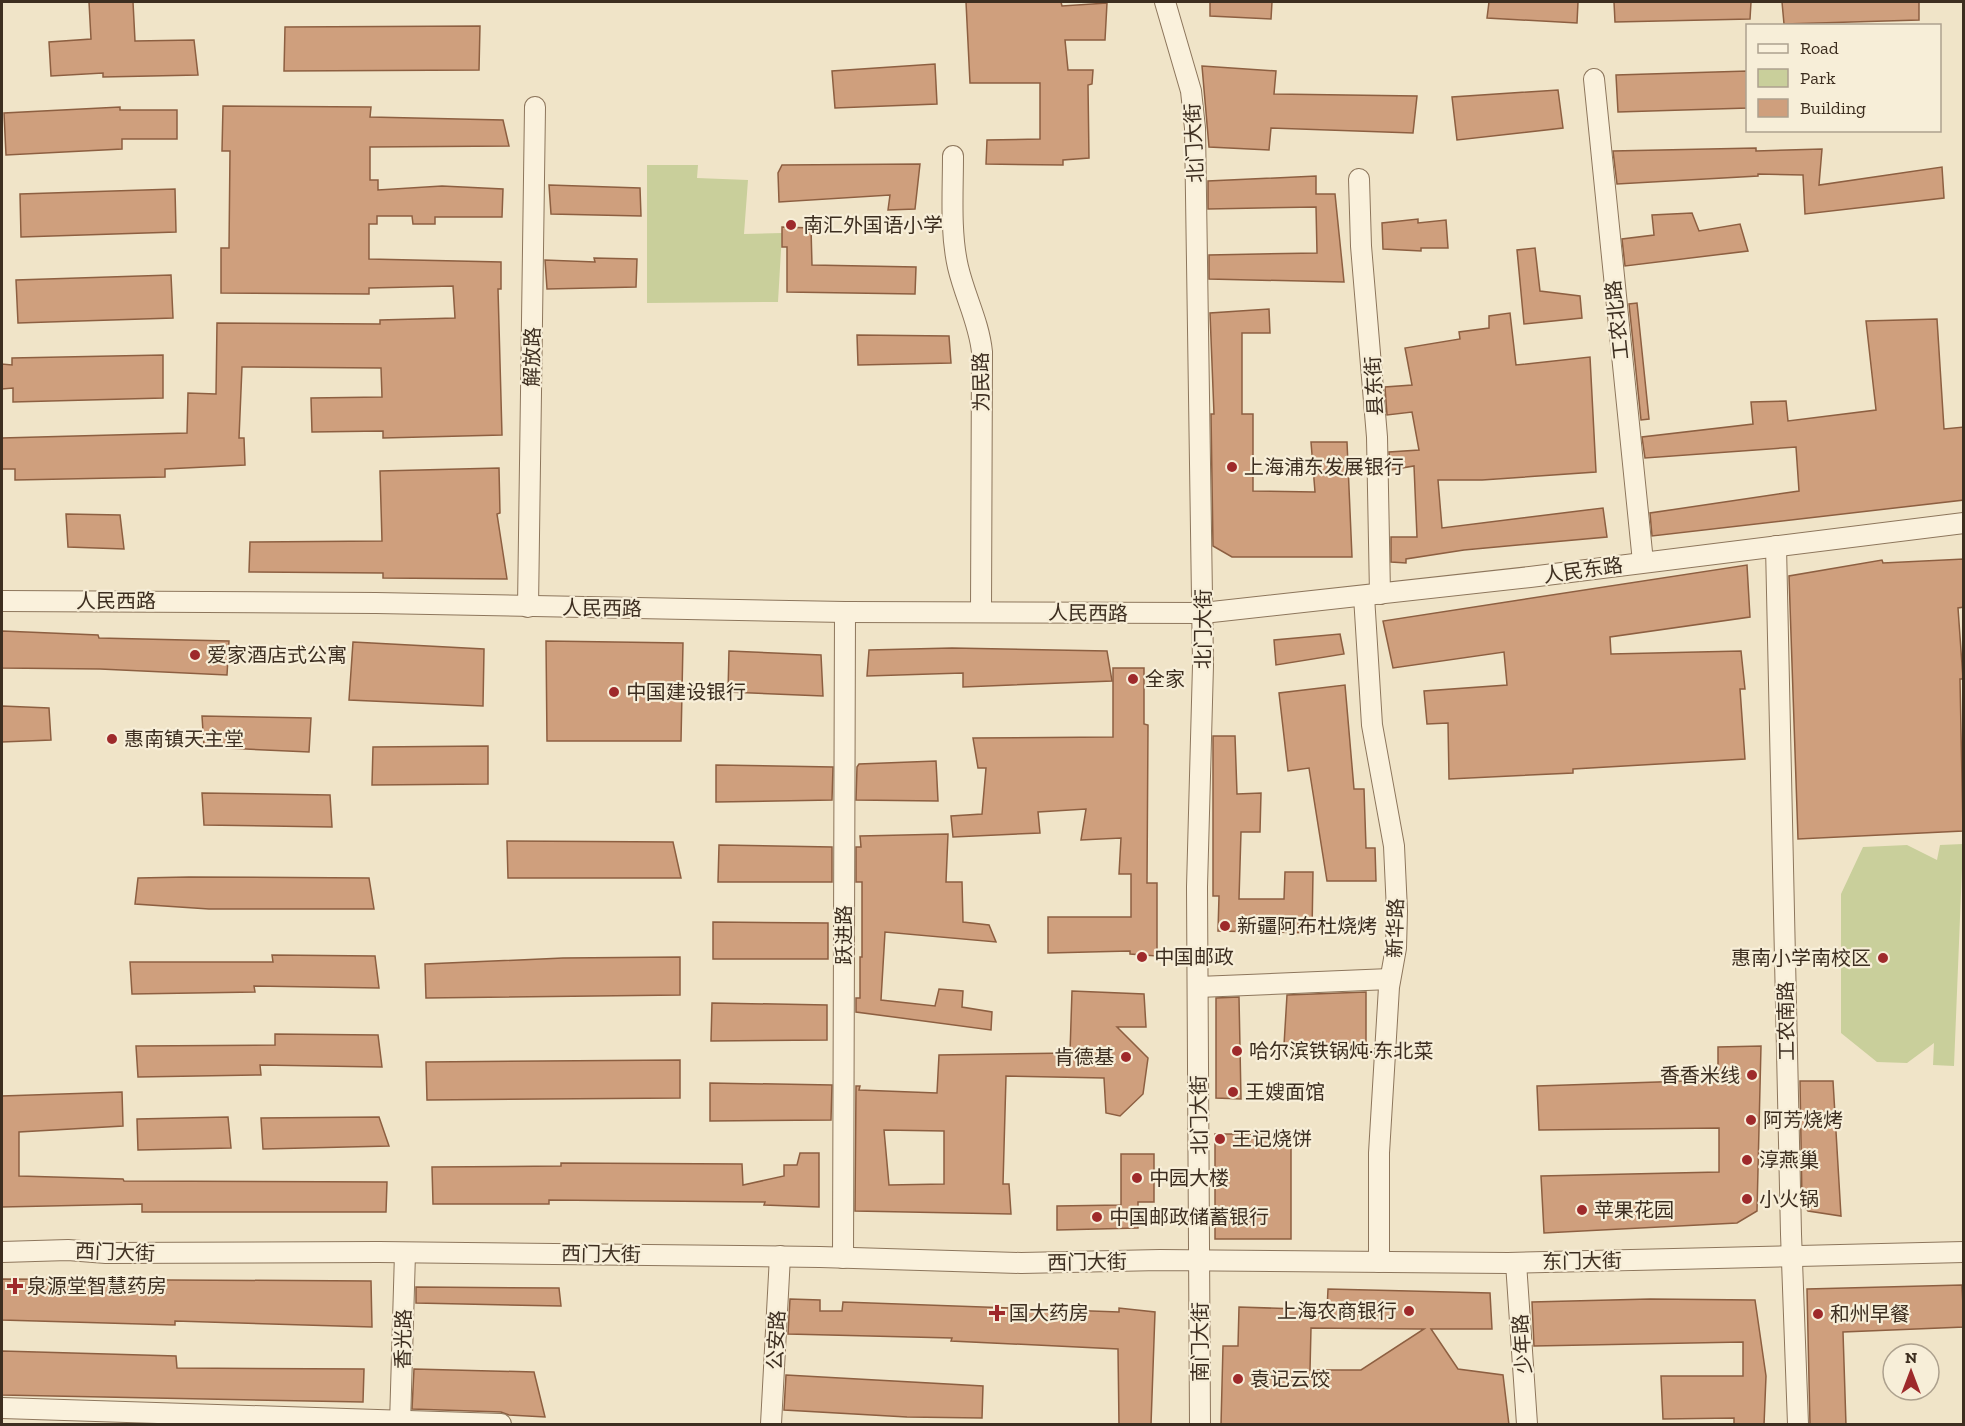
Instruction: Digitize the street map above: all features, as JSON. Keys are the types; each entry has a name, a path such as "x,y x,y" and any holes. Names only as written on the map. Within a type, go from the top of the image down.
{"street":[{"name":"北门大街","path":"1165,2 1191,92 1195,128 1203,613 1198,987 1200,1260"},
{"name":"工农北路","path":"1594,79 1643,562"},
{"name":"解放路","path":"528,607 535,107"},
{"name":"为民路","path":"953,156 955,249 958,267 976,319 982,352 981,612"},
{"name":"县东街","path":"1359,179 1361,246 1377,437 1372,595"},
{"name":"人民东路","path":"1203,613 1372,595 1964,523"},
{"name":"工农南路","path":"1776,546 1798,1425"},
{"name":"新华路","path":"1372,595 1372,725 1394,846 1396,948 1390,979 1380,1153 1380,1262"},
{"name":"人民西路","path":"2,601 845,612 1203,613"},
{"name":"跃进路","path":"843,1258 845,612"},
{"path":"1198,987 1390,979"},
{"name":"西门大街","path":"2,1252 68,1250 106,1253 405,1252 780,1256 1021,1263 1200,1260"},
{"name":"香光路","path":"400,1422 405,1252"},
{"name":"东门大街","path":"1200,1260 1516,1263 1964,1252"},
{"name":"公安路","path":"771,1425 780,1256"},
{"name":"南门大街","path":"1200,1260 1200,1425"},
{"name":"少年路","path":"1516,1263 1527,1425"},
{"path":"2,1408 501,1425"}],"green space":[{"path":"647,165 698,165 697,178 748,180 744,234 782,233 778,302 647,303"},
{"name":"惠南小学南校区","path":"1963,844 1954,1066 1933,1065 1934,1043 1907,1063 1877,1062 1841,1033 1841,894 1863,847 1907,845 1937,860 1940,845"}],"building":[{"path":"89,2 133,2 135,41 194,40 198,75 103,77 103,73 51,76 49,42 91,39"},
{"path":"966,2 1061,2 1062,6 1107,3 1105,40 1065,40 1068,70 1093,70 1092,84 1088,85 1089,158 1063,160 1063,165 986,164 987,140 1040,139 1040,83 970,83"},
{"path":"1210,2 1272,2 1271,19 1210,16"},
{"path":"1489,2 1578,2 1577,23 1487,18"},
{"path":"1614,2 1751,2 1750,19 1615,22"},
{"path":"1782,2 1919,2 1919,20 1784,24"},
{"path":"480,26 479,70 284,71 285,27"},
{"path":"935,64 937,104 835,108 832,71"},
{"path":"1202,66 1276,71 1274,94 1417,96 1413,133 1271,128 1269,150 1209,147"},
{"path":"1746,71 1746,108 1618,112 1616,75"},
{"path":"1558,90 1563,128 1457,140 1452,97"},
{"path":"223,106 371,107 370,117 503,120 509,146 370,147 370,180 378,180 378,190 442,186 503,189 502,217 435,217 435,224 413,224 412,216 377,216 377,224 369,224 369,259 501,262 501,289 498,289 502,435 383,438 383,431 312,432 311,398 382,397 381,368 242,367 239,438 244,438 245,465 165,469 165,477 15,480 15,469 2,469 2,438 187,433 188,393 216,394 217,323 380,324 380,320 455,318 453,286 369,288 369,294 221,293 221,248 229,248 230,151 222,151"},
{"path":"120,107 120,110 177,110 177,139 122,139 122,149 6,155 4,113"},
{"path":"1756,148 1756,151 1822,149 1819,185 1942,167 1944,198 1805,214 1803,175 1758,174 1758,176 1617,184 1613,151"},
{"path":"920,164 915,209 888,210 890,195 779,202 778,173 782,165"},
{"path":"1316,176 1316,194 1335,194 1344,282 1209,279 1209,255 1317,253 1316,207 1208,209 1208,181"},
{"path":"549,185 640,188 641,216 551,214"},
{"path":"175,189 176,232 21,237 20,194"},
{"path":"1692,213 1699,231 1740,224 1748,251 1625,266 1622,239 1654,235 1652,215"},
{"path":"1418,219 1418,223 1446,220 1448,248 1421,248 1421,251 1383,249 1382,223"},
{"path":"782,227 811,228 812,265 916,267 915,294 787,292 787,247 782,247"},
{"path":"1535,248 1540,291 1580,296 1582,318 1524,324 1517,250"},
{"path":"594,258 637,259 636,287 547,289 545,260 595,262"},
{"path":"171,275 173,318 18,323 16,280"},
{"path":"1637,303 1649,419 1641,420 1629,304"},
{"name":"上海浦东发展银行","path":"1269,309 1270,333 1242,333 1242,414 1253,414 1253,491 1315,492 1311,442 1347,442 1352,557 1232,557 1213,546 1211,414 1214,414 1210,313"},
{"path":"1510,313 1516,365 1590,357 1596,472 1482,480 1438,480 1442,528 1603,508 1607,537 1464,550 1406,559 1406,563 1391,562 1391,537 1417,537 1414,466 1390,470 1389,452 1419,450 1412,412 1387,415 1385,387 1412,385 1405,348 1460,339 1459,332 1489,328 1489,316"},
{"path":"1937,319 1944,429 1964,427 1964,500 1652,536 1650,513 1799,491 1796,447 1645,458 1642,437 1753,424 1751,402 1786,401 1788,421 1876,410 1866,321"},
{"path":"857,335 949,336 951,363 858,365"},
{"path":"163,355 163,398 13,402 13,388 2,389 2,364 12,365 12,358"},
{"path":"499,468 500,513 497,514 507,579 383,578 383,573 249,572 250,542 382,541 380,471"},
{"path":"66,514 120,515 124,549 68,547"},
{"path":"1964,559 1964,607 1958,608 1963,679 1960,679 1963,831 1798,839 1789,576 1882,560 1883,563"},
{"path":"1747,565 1750,617 1610,637 1611,654 1741,651 1745,689 1740,689 1745,759 1573,769 1573,773 1449,779 1448,723 1427,724 1424,691 1507,685 1504,652 1393,668 1383,621"},
{"path":"2,631 98,635 99,638 229,641 227,675 100,669 2,668"},
{"path":"1340,634 1344,654 1276,665 1274,640"},
{"name":"中国建设银行","path":"546,641 683,643 681,741 547,741"},
{"path":"353,642 484,649 483,706 349,700"},
{"path":"952,648 1107,651 1112,681 963,687 963,673 867,676 869,650"},
{"path":"729,651 821,655 823,696 728,692"},
{"path":"1113,668 1144,668 1144,724 1148,725 1147,883 1157,883 1157,956 1130,954 1130,951 1048,953 1048,917 1131,917 1131,874 1119,874 1121,838 1081,840 1086,809 1038,812 1040,833 953,837 951,816 982,814 986,768 978,768 973,738 1113,737"},
{"path":"1345,685 1354,789 1364,789 1366,848 1375,848 1376,881 1327,881 1309,768 1288,771 1279,693"},
{"path":"2,706 49,708 51,740 2,742"},
{"path":"202,716 311,718 309,752 204,747"},
{"path":"1213,736 1235,736 1237,794 1261,793 1260,832 1241,832 1239,899 1284,899 1285,872 1313,872 1312,933 1218,931 1219,896 1213,896"},
{"path":"488,746 488,784 372,785 373,747"},
{"path":"936,761 938,801 856,800 859,764"},
{"path":"716,765 833,767 832,800 716,802"},
{"path":"202,793 330,795 332,827 204,825"},
{"path":"948,834 946,882 962,882 963,922 989,925 996,942 885,932 881,1000 935,1006 939,989 963,991 962,1007 992,1012 991,1030 856,1012 856,998 860,998 860,957 862,957 862,882 856,882 856,847 861,847 860,836"},
{"path":"507,841 673,842 681,878 508,878"},
{"path":"719,845 832,847 832,882 718,882"},
{"path":"138,878 369,878 374,909 209,909 135,904"},
{"path":"713,922 828,923 828,959 713,959"},
{"path":"272,955 375,956 379,988 254,986 255,992 132,994 130,962 273,962"},
{"path":"680,957 680,995 426,998 425,964 563,958"},
{"path":"1072,991 1144,994 1146,1027 1117,1027 1148,1058 1143,1094 1120,1116 1106,1113 1104,1078 1006,1076 1003,1184 1009,1184 1011,1214 855,1211 856,1086 860,1086 859,1090 937,1093 939,1055 1070,1053","holes":["884,1130 944,1131 944,1184 889,1185"]},
{"path":"1366,992 1366,1046 1284,1045 1287,995"},
{"path":"1239,997 1241,1099 1216,1098 1216,998"},
{"path":"712,1003 827,1005 827,1040 711,1041"},
{"path":"275,1034 378,1035 382,1067 260,1065 261,1075 138,1077 136,1046 275,1045"},
{"path":"1761,1046 1757,1211 1737,1223 1544,1233 1541,1176 1719,1172 1719,1128 1539,1130 1537,1086 1718,1080 1718,1047"},
{"path":"680,1060 680,1098 427,1100 426,1062"},
{"path":"1800,1081 1833,1081 1841,1216 1808,1211 1802,1202"},
{"path":"710,1083 832,1085 831,1120 710,1121"},
{"path":"122,1092 123,1126 19,1132 19,1176 123,1179 124,1181 387,1182 386,1212 142,1212 142,1204 2,1207 2,1096"},
{"path":"228,1117 231,1148 138,1150 137,1119"},
{"path":"379,1117 389,1146 263,1149 261,1118"},
{"path":"1215,1134 1291,1134 1291,1239 1215,1239"},
{"path":"800,1153 819,1153 819,1207 764,1205 765,1202 549,1200 549,1204 433,1204 432,1167 561,1166 561,1163 742,1164 743,1185 784,1176 784,1165 797,1165"},
{"path":"1121,1154 1154,1154 1154,1202 1138,1202 1138,1228 1057,1230 1057,1206 1121,1205"},
{"path":"2,1279 371,1281 372,1327 175,1321 175,1325 2,1320"},
{"path":"1962,1285 1964,1327 1843,1332 1846,1425 1810,1425 1807,1289"},
{"path":"416,1287 559,1288 561,1306 416,1303"},
{"path":"1328,1289 1490,1293 1492,1329 1431,1329 1458,1369 1503,1375 1509,1425 1221,1425 1223,1346 1238,1346 1239,1307 1327,1310","holes":["1311,1328 1424,1329 1361,1370 1310,1370"]},
{"path":"790,1299 820,1300 820,1311 842,1311 843,1302 1119,1312 1119,1308 1155,1312 1151,1425 1119,1425 1118,1349 951,1341 952,1338 788,1334"},
{"path":"1650,1299 1755,1300 1766,1376 1764,1425 1734,1425 1734,1418 1663,1419 1661,1376 1743,1376 1743,1342 1534,1346 1532,1302"},
{"path":"2,1351 176,1356 177,1368 364,1369 363,1402 2,1395"},
{"path":"414,1369 534,1372 545,1417 509,1415 501,1412 412,1409"},
{"path":"786,1375 983,1386 982,1418 907,1417 784,1410"}],"place":[{"name":"南汇外国语小学","path":"791,225"},
{"name":"上海浦东发展银行","path":"1232,467"},
{"name":"爱家酒店式公寓","path":"195,655"},
{"name":"全家","path":"1133,679"},
{"name":"中国建设银行","path":"614,692"},
{"name":"惠南镇天主堂","path":"112,739"},
{"name":"新疆阿布杜烧烤","path":"1225,926"},
{"name":"中国邮政","path":"1142,957"},
{"name":"惠南小学南校区","path":"1883,958"},
{"name":"哈尔滨铁锅炖·东北菜","path":"1237,1051"},
{"name":"肯德基","path":"1126,1057"},
{"name":"香香米线","path":"1752,1075"},
{"name":"王嫂面馆","path":"1233,1092"},
{"name":"阿芳烧烤","path":"1751,1120"},
{"name":"王记烧饼","path":"1220,1139"},
{"name":"淳燕巢","path":"1747,1160"},
{"name":"中园大楼","path":"1137,1178"},
{"name":"小火锅","path":"1747,1199"},
{"name":"苹果花园","path":"1582,1210"},
{"name":"中国邮政储蓄银行","path":"1097,1217"},
{"name":"泉源堂智慧药房","path":"15,1286"},
{"name":"上海农商银行","path":"1409,1311"},
{"name":"国大药房","path":"997,1313"},
{"name":"和州早餐","path":"1818,1314"},
{"name":"袁记云饺","path":"1238,1379"}]}
